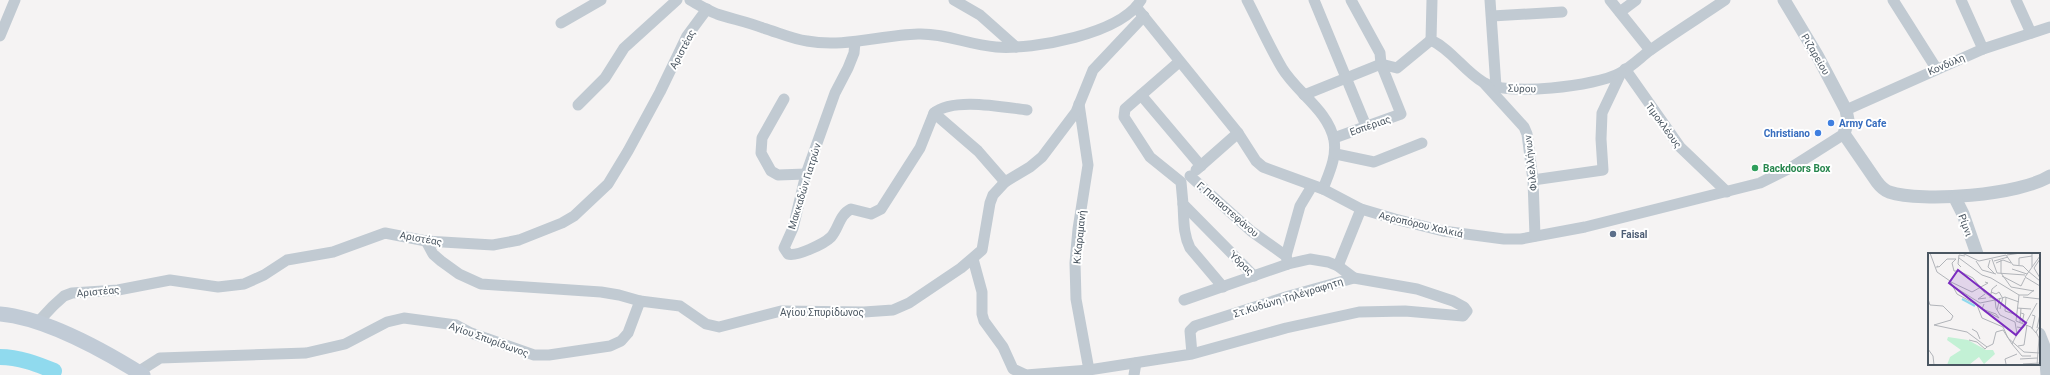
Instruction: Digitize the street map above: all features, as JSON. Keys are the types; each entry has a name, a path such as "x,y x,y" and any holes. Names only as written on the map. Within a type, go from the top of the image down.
{"main road":[{"path":"0,314 38,322 88,344 140,374"}],"street":[{"path":"0,36 15,0"},
{"path":"561,23 601,0"},
{"path":"578,105 606,78 624,48 677,0"},
{"path":"690,0 707,5 723,16 806,41 828,43 855,42 879,37 926,34 949,36 994,47 1041,45 1077,37 1100,29 1139,4"},
{"path":"954,0 980,15 1016,47"},
{"path":"1247,0 1283,69 1304,96 1320,112 1334,138 1336,154 1317,188 1300,206 1287,260"},
{"path":"1351,0 1377,45 1380,53 1381,64"},
{"path":"1304,96 1346,77 1381,64 1397,68 1432,40 1432,0"},
{"path":"1490,0 1496,86"},
{"path":"1610,0 1650,50"},
{"path":"1620,12 1636,0"},
{"path":"1533,180 1603,170 1601,139 1602,113 1623,71 1650,50 1725,0"},
{"name":"Ριζαρείου","path":"1784,0 1824,68 1846,110"},
{"path":"1893,0 1936,68"},
{"path":"1961,0 1983,49"},
{"path":"2016,0 2032,33"},
{"path":"1318,1 1366,126"},
{"name":"Αεροπόρου Χαλκιά","path":"1139,4 1144,16 1179,62 1238,133 1256,161 1263,167 1317,188 1361,208 1443,231 1511,240 1585,227 1760,184 1844,134"},
{"name":"Αριστέας","path":"38,322 64,296 72,293 118,290 170,280 230,287 254,280 287,260 333,252 380,234 390,233 426,241 482,245 500,244 534,235 562,223 574,216 601,192 614,175 656,98 687,36 707,5"},
{"path":"1492,16 1562,12"},
{"name":"Αγίου Σπυρίδωνος","path":"140,374 160,358 306,353 345,344 387,322 404,318 456,325 471,333 534,355 549,355 610,346 621,341 628,333 640,301 680,306 706,324 719,327 782,311 864,312 893,310 909,303 973,259 983,247 990,203 998,188 1030,167 1042,157 1071,120 1093,70 1144,16"},
{"name":"Κονδύλη","path":"1846,110 1936,68 1983,49 2050,27"},
{"name":"Σύρου","path":"1432,40 1442,45 1484,83 1496,86 1528,89 1569,86 1590,83 1623,71"},
{"name":"Μακκαδών Γιατρών","path":"855,42 851,61 835,93 806,174 793,228 784,248 789,255 793,255 821,244 831,237 846,212 851,209 871,214 882,209 920,148 934,112"},
{"path":"1179,62 1125,109 1124,117 1150,157 1185,179"},
{"name":"Εσπέριας","path":"1334,138 1401,114 1381,64"},
{"name":"Τιμοκλέους","path":"1623,71 1680,148 1727,192"},
{"name":"Φιλελλήνων","path":"1484,83 1524,127 1529,144 1533,180 1535,236"},
{"path":"1141,95 1201,166"},
{"path":"784,99 762,138 761,153 771,170 778,175 806,174"},
{"path":"1005,182 978,152 934,112 951,104 1027,110"},
{"name":"Κ.Καραμανή","path":"1079,104 1088,165 1078,229 1075,263 1076,299 1089,370"},
{"path":"1846,110 1848,120 1844,134 1877,182 1888,192 1912,196 1955,198 2005,190 2040,182 2050,176"},
{"path":"1223,287 1190,248 1184,235 1183,204 1185,179 1238,133"},
{"path":"1336,154 1374,162 1422,143"},
{"name":"Γ. Παπαστεφάνου","path":"1185,179 1287,260"},
{"name":"Ρίμνι","path":"1955,198 1963,214 1977,253"},
{"name":"Ύδρας","path":"1183,204 1254,276 1287,260 1318,259 1338,266 1354,278"},
{"path":"1338,266 1361,208"},
{"path":"426,241 433,254 453,270 464,277 481,284 492,286 601,292 640,301"},
{"path":"973,259 982,292 981,306 984,321 1003,346 1013,369 1026,375 1089,370 1192,354"},
{"path":"1184,300 1254,276"},
{"name":"Στ.Κυδώνη Τηλέγραφητη","path":"1354,278 1417,289 1454,301 1467,312 1463,316 1406,311 1359,312 1286,328 1192,354 1190,331 1195,326 1289,296 1354,278"},
{"path":"2040,336 2045,349 2047,375"},
{"path":"1134,375 1136,363"}],"waterway":[{"path":"0,357 7,357 34,363 54,371"}],"place":[{"name":"Army Cafe","path":"1831,123"},
{"name":"Christiano","path":"1818,133"},
{"name":"Backdoors Box","path":"1755,168"},
{"name":"Faisal","path":"1613,234"}]}
